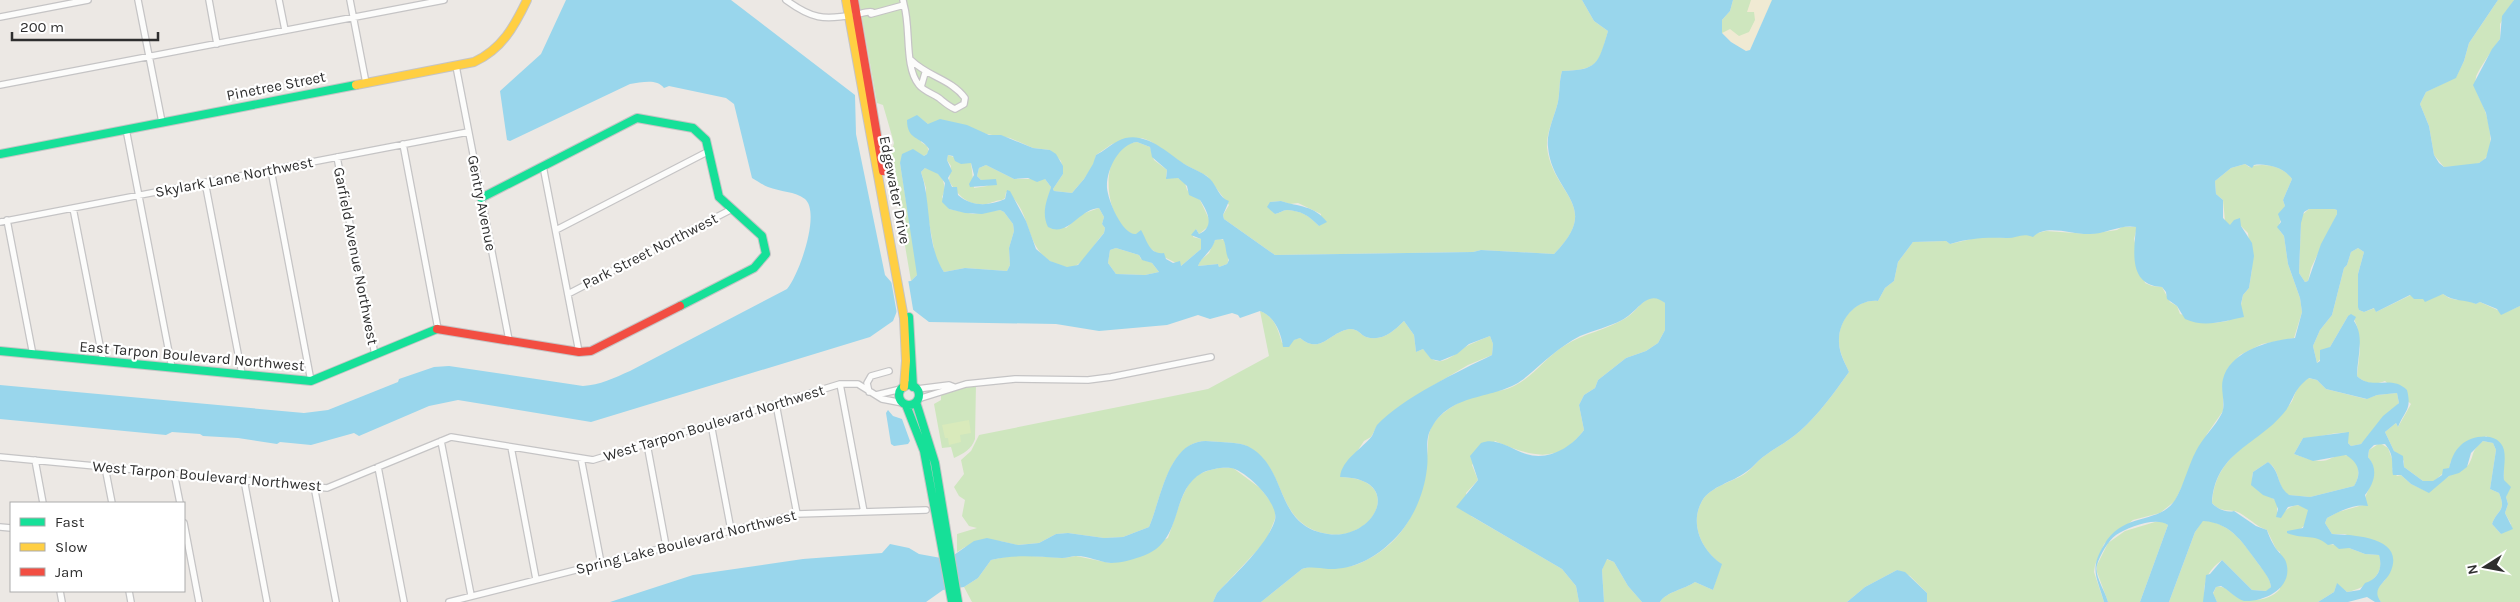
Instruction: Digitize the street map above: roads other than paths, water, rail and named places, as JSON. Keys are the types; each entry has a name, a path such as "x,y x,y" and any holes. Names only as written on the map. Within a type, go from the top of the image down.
{"street":[{"path":"0,17 68,2 88,0"},
{"path":"138,0 162,122"},
{"path":"209,0 217,44"},
{"path":"279,0 285,30"},
{"path":"350,0 366,83"},
{"path":"0,85 217,44 419,2 444,0"},
{"name":"Pinetree Street","path":"0,154 480,60 498,49 512,33 527,0"},
{"path":"786,0 800,11 818,18 867,15 904,2 908,18 911,60 913,73 921,87 955,109 964,104 964,98 950,84 926,73 911,60"},
{"name":"Edgewater Drive","path":"846,0 857,15"},
{"name":"Edgewater Drive","path":"854,0 907,317 917,401"},
{"name":"Gentry Avenue","path":"456,66 509,340"},
{"path":"921,87 926,73"},
{"path":"403,144 438,329 579,352 597,349 759,264 766,254 763,236 718,195 706,140 699,130 636,118 481,198"},
{"path":"126,129 172,368"},
{"name":"Skylark Lane Northwest","path":"0,222 468,132"},
{"path":"556,230 709,151"},
{"name":"Garfield Avenue Northwest","path":"337,157 375,355"},
{"path":"543,166 579,352"},
{"path":"271,170 312,381"},
{"path":"205,182 242,374"},
{"path":"73,208 103,361"},
{"name":"Park Street Northwest","path":"568,294 732,209"},
{"path":"7,220 33,354"},
{"name":"Edgewater Drive","path":"905,404 899,396 903,388 906,361 907,317"},
{"name":"East Tarpon Boulevard Northwest","path":"0,351 312,381 438,329"},
{"path":"946,552 924,451 905,404 950,390 954,387 1015,379 1088,380 1211,357"},
{"path":"869,392 868,384 871,376 889,371"},
{"path":"840,384 864,512"},
{"name":"West Tarpon Boulevard Northwest","path":"0,457 328,488 451,437 593,460 840,384 858,384 882,399 905,404"},
{"path":"876,395 903,388 949,384 954,387"},
{"path":"917,401 932,450 953,592 952,602"},
{"path":"776,404 796,514"},
{"path":"712,424 731,530"},
{"path":"442,441 471,595"},
{"path":"647,444 666,546"},
{"path":"511,447 536,579"},
{"path":"581,458 602,562"},
{"path":"35,460 43,502"},
{"path":"105,467 112,502"},
{"path":"378,467 404,602"},
{"path":"174,473 180,502"},
{"path":"244,480 267,602"},
{"path":"314,486 336,602"},
{"name":"Spring Lake Boulevard Northwest","path":"449,602 796,514 926,510"},
{"path":"185,527 199,602"},
{"path":"953,592 958,602"}],"water":[{"path":"566,0 731,0 855,95 856,134 885,275 892,283 911,281 917,275 900,163 902,154 913,149 924,156 929,149 909,132 907,120 917,115 928,124 940,119 967,125 989,135 1001,135 1033,148 1050,150 1056,154 1063,166 1063,174 1053,189 1054,191 1072,193 1084,179 1096,155 1118,141 1135,137 1151,142 1210,179 1220,195 1229,201 1223,215 1224,219 1275,255 1473,252 1481,250 1554,254 1568,237 1574,223 1575,211 1551,163 1548,147 1549,130 1558,102 1561,75 1562,71 1583,69 1595,63 1602,51 1608,31 1594,21 1582,0 1733,0 1730,11 1722,20 1722,33 1731,42 1746,51 1750,50 1772,0 2498,0 2469,43 2464,61 2456,78 2426,92 2420,104 2429,126 2434,155 2444,167 2479,163 2486,158 2491,139 2486,113 2473,85 2492,49 2500,39 2502,16 2514,0 2520,0 2520,306 2501,315 2497,309 2480,302 2476,304 2451,298 2443,294 2425,302 2423,299 2414,299 2410,295 2376,312 2374,308 2364,312 2359,310 2358,307 2358,274 2364,252 2358,248 2351,252 2347,265 2344,268 2332,315 2320,330 2313,346 2317,363 2320,361 2320,350 2330,347 2348,316 2351,314 2356,317 2354,321 2360,341 2357,376 2369,382 2395,383 2407,390 2409,402 2407,410 2398,427 2396,423 2385,432 2394,451 2403,456 2404,467 2423,481 2433,481 2442,475 2443,469 2449,468 2456,450 2466,442 2478,437 2491,437 2497,440 2504,450 2504,480 2511,487 2506,497 2508,504 2505,513 2513,529 2501,534 2492,524 2502,507 2499,493 2490,489 2496,450 2493,443 2483,441 2471,453 2467,467 2459,473 2449,476 2429,493 2411,484 2401,475 2393,475 2388,448 2385,444 2374,445 2369,450 2368,457 2373,466 2374,476 2371,486 2365,495 2368,506 2358,506 2336,513 2327,518 2325,523 2332,534 2353,535 2376,540 2385,545 2391,552 2393,561 2390,573 2377,594 2381,602 2375,602 2367,597 2348,602 2318,602 2334,592 2337,583 2347,592 2360,590 2365,583 2376,576 2380,569 2379,555 2365,554 2349,548 2339,549 2333,544 2328,545 2318,539 2287,533 2287,531 2303,528 2308,510 2298,505 2288,507 2281,518 2276,517 2278,509 2274,499 2263,495 2251,485 2253,472 2268,462 2275,470 2282,487 2289,495 2310,497 2354,486 2358,477 2358,469 2354,461 2346,455 2313,461 2294,454 2303,438 2349,432 2348,443 2351,446 2361,444 2383,416 2399,403 2397,393 2377,395 2367,399 2326,389 2317,380 2309,378 2299,387 2282,415 2228,461 2220,473 2215,486 2212,503 2222,510 2234,511 2256,526 2267,530 2274,546 2287,566 2285,581 2280,587 2260,599 2244,601 2221,586 2216,587 2213,593 2217,602 2203,602 2206,575 2210,574 2222,560 2252,590 2266,591 2271,587 2265,573 2237,536 2222,526 2203,521 2195,532 2169,602 2140,602 2168,525 2149,522 2116,535 2102,553 2096,569 2099,553 2112,534 2131,522 2160,513 2175,500 2196,451 2222,413 2222,383 2227,369 2242,354 2252,349 2274,341 2295,338 2302,312 2300,298 2288,264 2284,236 2277,227 2281,222 2278,214 2285,206 2283,200 2292,179 2285,172 2275,167 2254,165 2252,168 2245,164 2231,168 2215,181 2216,194 2223,200 2223,218 2230,225 2234,220 2240,218 2241,226 2252,243 2254,256 2249,288 2243,295 2241,304 2244,317 2214,323 2192,322 2185,319 2177,306 2167,299 2166,292 2162,287 2151,285 2138,274 2134,256 2136,227 2130,226 2090,234 2052,230 2038,233 2033,237 2022,235 2009,238 1978,238 1950,244 1946,241 1913,242 1898,262 1894,281 1885,288 1878,301 1862,303 1850,312 1845,319 1839,334 1839,346 1842,358 1849,372 1814,418 1796,435 1761,459 1741,476 1716,488 1702,501 1698,510 1697,528 1703,544 1715,559 1722,564 1713,590 1695,582 1671,593 1660,602 1642,602 1628,586 1614,562 1607,559 1602,570 1604,602 1579,602 1576,586 1562,569 1456,507 1478,480 1470,456 1481,443 1493,441 1526,454 1543,456 1566,447 1579,436 1584,430 1579,405 1584,395 1595,388 1598,380 1626,358 1646,351 1658,343 1665,330 1665,303 1653,298 1643,303 1622,320 1572,340 1515,385 1464,401 1441,415 1428,436 1427,468 1423,489 1410,519 1397,536 1369,559 1345,568 1311,567 1302,569 1261,602 1213,602 1217,593 1266,539 1275,520 1272,505 1253,481 1238,470 1227,468 1202,473 1191,481 1184,492 1171,529 1164,541 1154,550 1126,561 1111,563 1077,556 1062,558 1018,556 1000,558 991,560 978,578 964,587 943,590 926,602 610,602 693,575 803,559 882,553 890,544 909,548 919,554 941,558 951,557 974,541 987,538 1018,545 1039,543 1056,534 1068,533 1104,538 1123,537 1149,527 1172,465 1187,447 1204,441 1236,443 1251,448 1263,458 1271,470 1290,509 1299,520 1311,529 1328,534 1345,534 1359,528 1370,519 1376,508 1378,497 1373,487 1360,480 1340,477 1344,465 1368,441 1377,425 1401,405 1432,386 1492,355 1493,344 1490,336 1469,344 1457,354 1440,361 1431,359 1423,349 1416,352 1414,335 1404,321 1392,332 1382,337 1366,337 1356,330 1349,329 1335,334 1319,344 1307,343 1300,338 1294,340 1289,347 1283,347 1276,325 1265,313 1260,311 1240,318 1232,313 1210,319 1198,315 1167,325 1099,331 1056,324 929,322 912,309 897,311 893,321 870,337 591,422 458,400 429,406 359,436 354,433 311,445 280,442 277,444 238,438 172,432 166,435 0,419 0,385 304,413 328,410 398,382 399,379 434,367 449,366 583,386 595,384 630,371 787,289 792,282 802,258 810,230 811,217 809,206 801,196 768,187 752,178 734,104 726,98 669,86 664,88 653,82 630,84 510,141 507,140 500,91 541,54","holes":["1137,142 1150,147 1152,157 1167,170 1166,179 1178,178 1187,186 1189,195 1200,200 1207,214 1208,223 1204,231 1199,234 1196,229 1191,235 1201,239 1201,249 1181,266 1180,261 1173,263 1166,259 1164,253 1155,252 1141,230 1136,234 1126,229 1117,216 1110,200 1107,181 1111,166 1119,153","948,155 953,156 955,161 961,164 971,163 974,175 969,184 970,187 997,185 996,179 981,180 977,176 979,168 986,165 1014,179 1028,178 1037,182 1045,179 1051,187 1045,212 1048,227 1062,229 1085,213 1099,208 1104,217 1102,224 1105,228 1104,233 1078,265 1067,267 1050,261 1036,249 1026,221 1010,191 1007,190 1005,199 987,204 969,202 958,195 957,187 952,187 948,178 952,171 947,160","925,168 938,174 945,183 942,202 949,209 965,213 982,214 1000,210 1004,212 1013,224 1014,231 1009,248 1010,265 1007,271 965,268 944,272 938,261 931,236 927,197 921,172","2309,209 2337,210 2337,214 2321,244 2308,281 2305,282 2299,273 2301,223 2304,212","1223,239 1229,260 1227,264 1219,267 1218,264 1198,266 1215,240","1116,248 1139,255 1142,260 1152,263 1159,272 1145,275 1116,274 1108,263 1110,250"]},
{"path":"1281,201 1311,209 1322,216 1327,222 1319,226 1308,216 1296,211 1284,210 1275,214 1267,207 1270,202"},
{"path":"888,410 893,416 902,419 910,441 908,444 894,446 891,444 886,413"},
{"path":"2096,569 2108,602 2104,602"},
{"path":"1897,570 1905,572 1927,593 1927,602 1847,602 1865,587"}]}
